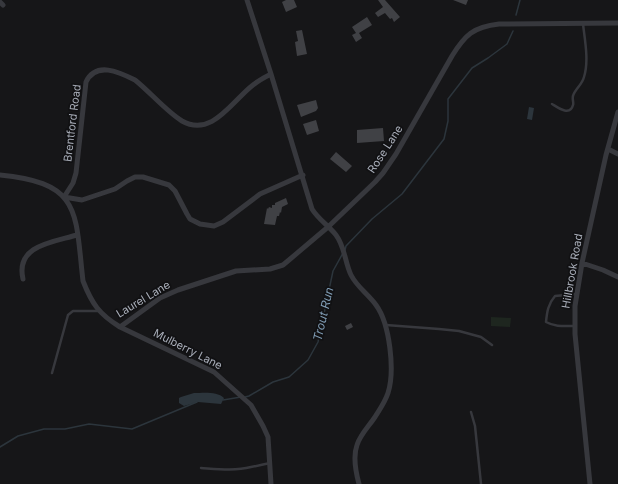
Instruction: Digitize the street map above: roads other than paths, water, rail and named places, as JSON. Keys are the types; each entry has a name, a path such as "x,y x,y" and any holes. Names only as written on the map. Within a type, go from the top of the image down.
{"street":[{"path":"247,0 303,175 312,209 337,236 353,279 376,304 385,325 390,358 391,379 383,404 356,446 356,466 359,484"},
{"name":"Rose Lane","path":"328,227 384,173 452,56 462,40 470,33 484,26 499,24 618,23"},
{"name":"Brentford Road","path":"64,197 73,183 76,173 86,82 95,71 110,70 135,80 177,117 187,123 198,125 208,123 216,119 252,85 271,74"},
{"name":"Hillbrook Road","path":"590,484 574,326 576,294 608,149 618,112"},
{"path":"608,149 618,154"},
{"name":"Laurel Lane","path":"0,175 44,184 64,197 74,216 83,281 91,299 99,311 106,318 120,327 160,298 178,290 236,271 263,271 282,265 328,227"},
{"path":"64,197 82,200 115,189 126,181 135,177 143,177 169,185 175,191 190,219 200,224 214,226 224,222 260,194 303,175"},
{"path":"23,279 24,261 27,255 34,248 77,235"},
{"path":"582,263 618,277"},
{"name":"Mulberry Lane","path":"120,327 214,372 251,405 264,426 268,436 271,484"}],"lane":[{"path":"552,104 563,111 567,111 571,108 573,105 572,96 584,78 586,51 583,23"},
{"path":"574,326 563,327 546,322 550,302 555,296 576,294"},
{"path":"52,373 68,315 73,311 99,311"},
{"path":"385,325 459,332 481,337 492,345"},
{"path":"471,412 475,426 481,484"},
{"path":"201,468 214,469 252,467 270,463"}],"waterway":[{"name":"Trout Run","path":"516,15 520,0"},
{"name":"Trout Run","path":"345,250 346,246 372,219 402,194 444,139 448,121 448,99 472,68 507,44 513,31"},
{"name":"Trout Run","path":"245,397 273,382 289,377 308,360 318,342 333,271 343,253"},
{"name":"Trout Run","path":"223,400 241,397"},
{"name":"Trout Run","path":"0,447 18,436 44,429 65,429 89,424 132,429 197,402"}]}
